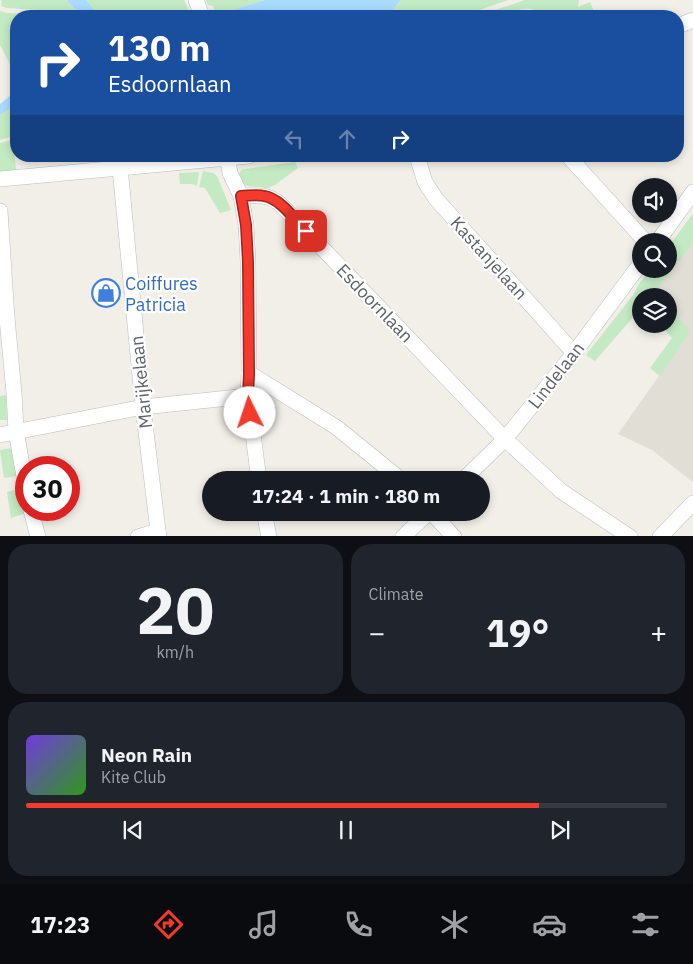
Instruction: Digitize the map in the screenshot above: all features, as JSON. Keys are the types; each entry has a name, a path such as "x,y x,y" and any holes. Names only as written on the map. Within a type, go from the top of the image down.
{"street":[{"path":"0,179 185,162"},
{"path":"229,162 230,173 241,196 246,225 248,262 248,396 258,471"},
{"name":"Kastanjelaan","path":"419,162 425,182 436,199 574,353"},
{"path":"573,162 638,233"},
{"name":"Marijkelaan","path":"120,168 143,407 158,534"},
{"path":"664,233 693,192"},
{"name":"Esdoornlaan","path":"241,196 263,195 272,198 280,204 505,439 561,491 630,536"},
{"path":"0,211 3,318 14,393 16,432 20,456"},
{"name":"Lindelaan","path":"472,471 505,439 574,353 632,275"},
{"path":"249,374 336,427 390,471"},
{"path":"0,435 143,407 248,396"},
{"path":"660,536 693,503"},
{"path":"34,521 38,536"},
{"path":"266,521 269,536"},
{"path":"403,536 420,521"},
{"path":"439,521 454,536"},
{"path":"138,536 158,534"}],"shaded area":[{"path":"693,214 693,482 652,450 618,434 690,332 677,323 677,288 638,288 645,278 677,278 677,235"}],"green space":[{"path":"67,0 77,10 7,8 1,6 2,1"},
{"path":"86,0 184,0 188,10 94,10"},
{"path":"206,0 265,0 232,10 215,10 213,6 208,5"},
{"path":"401,0 509,0 479,10 392,10"},
{"path":"525,0 579,0 578,7 590,2 593,10 534,10 527,8 496,10"},
{"path":"0,11 10,13 10,64 0,45"},
{"path":"10,108 10,137 0,140 0,115"},
{"path":"10,141 10,162 15,162 15,172 0,175 0,143"},
{"path":"295,162 298,168 269,188 247,186 239,175 241,170 245,169"},
{"path":"203,171 217,176 231,210 220,213 205,188 199,187"},
{"path":"199,172 197,186 180,184 179,173"},
{"path":"693,214 693,243 677,263 677,235"},
{"path":"644,278 665,278 657,288 637,288"},
{"path":"632,297 632,318 595,361 586,355"},
{"path":"677,317 690,332 660,376 650,368 672,338 667,333 677,333"},
{"path":"6,395 7,420 0,420 0,396"},
{"path":"11,448 15,476 4,478 0,450"},
{"path":"15,490 15,517 11,518 7,492"}],"water":[{"path":"67,0 86,0 94,10 77,10"},
{"path":"265,0 401,0 392,10 232,10"},
{"path":"10,96 10,108 0,115 0,104"}],"place":[{"name":"Coiffures Patricia","path":"106,293"}],"route":[{"path":"250,413 248,396 248,262 246,225 241,196 263,195 272,198 306,231"}]}
